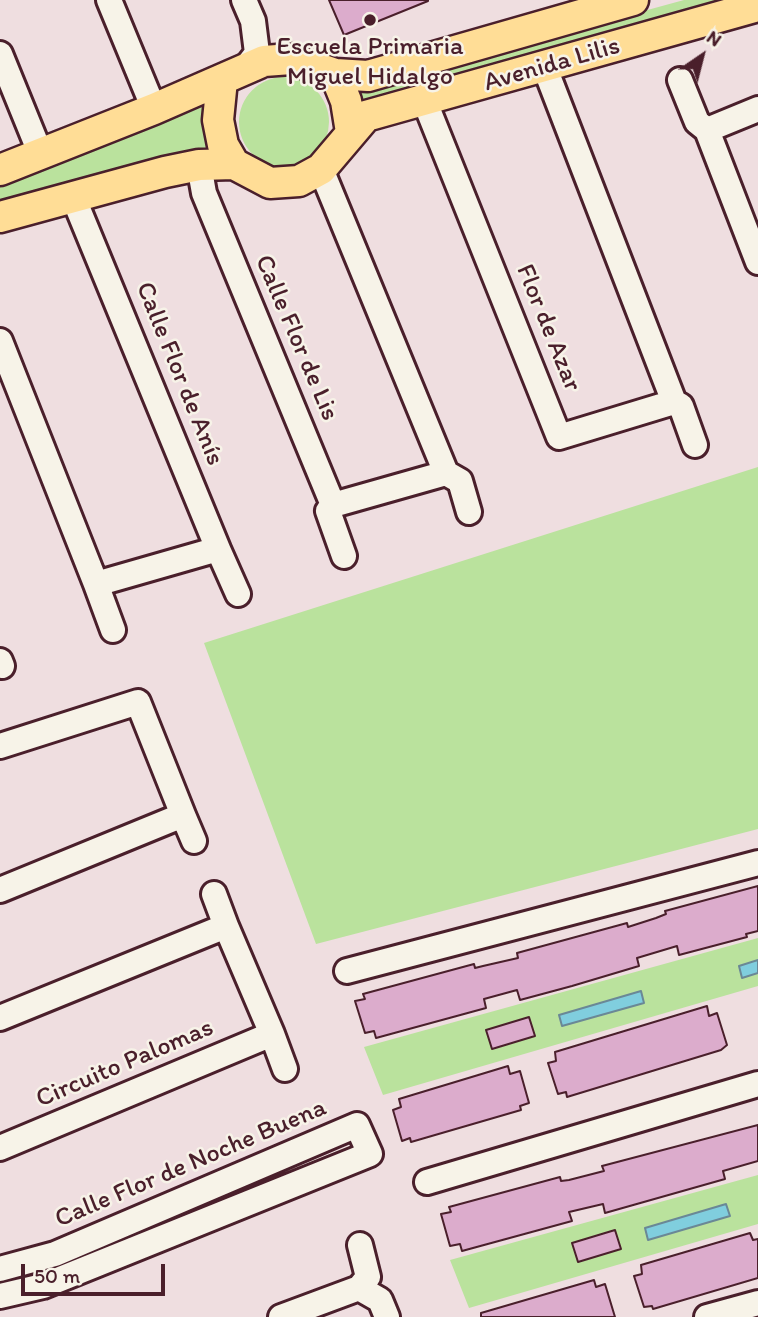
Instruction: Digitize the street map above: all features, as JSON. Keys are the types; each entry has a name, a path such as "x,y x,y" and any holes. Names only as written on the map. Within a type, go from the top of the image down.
{"main road":[{"name":"Avenida Lilis","path":"335,74 369,76 580,7 633,0"},
{"name":"Avenida Lilis","path":"351,132 366,116 425,102 549,81 758,6"},
{"path":"0,170 154,109 264,61 291,59 335,74 346,101 351,132 327,183 270,183 234,163 223,145 218,120 233,75"},
{"path":"0,217 79,210 201,179 234,163"}],"street":[{"path":"109,0 154,109"},
{"path":"248,10 272,45 291,59"},
{"path":"233,75 257,53 248,10"},
{"path":"0,54 41,155"},
{"path":"680,80 697,122 707,130 758,262"},
{"path":"549,81 674,401 681,406 695,445"},
{"name":"Flor de Azar","path":"425,102 559,437 674,401"},
{"path":"707,130 758,109"},
{"name":"Calle Flor de Lis","path":"201,179 333,505 328,511 344,556"},
{"path":"327,183 446,472 460,481 469,512"},
{"name":"Calle Flor de Anís","path":"79,210 238,594"},
{"path":"0,341 113,631"},
{"path":"333,505 446,472"},
{"path":"96,584 218,549"},
{"path":"0,746 135,693 194,841"},
{"path":"0,890 183,815"},
{"path":"347,971 758,863"},
{"path":"214,894 285,1069"},
{"path":"0,1018 226,926"},
{"name":"Circuito Palomas","path":"0,1148 272,1034"},
{"path":"428,1182 758,1084"},
{"name":"Calle Flor de Noche Buena","path":"0,1269 55,1254 357,1125 370,1154 43,1286 0,1296"},
{"path":"281,1317 359,1288 368,1277 360,1245"},
{"path":"359,1288 380,1300 387,1317"},
{"path":"708,1317 758,1303"}],"green space":[{"path":"684,0 733,0 369,102 360,99 359,94 366,87"},
{"path":"284,77 301,81 316,90 325,105 329,122 325,139 316,154 301,163 284,167 267,163 252,154 243,139 239,122 243,105 252,90 267,81"},
{"path":"210,104 205,117 205,132 210,147 0,206 0,185 199,105"},
{"path":"758,467 758,829 316,944 204,643"},
{"path":"758,938 758,986 383,1095 364,1047"},
{"path":"360,1142 362,1146 63,1268 0,1285 0,1281 62,1263"},
{"path":"758,1175 758,1224 469,1308 450,1260"}],"water":[{"path":"758,960 758,973 742,978 739,966"},
{"path":"641,991 644,1003 562,1026 559,1015"},
{"path":"726,1204 730,1216 648,1240 645,1228"}],"building":[{"path":"329,0 428,0 428,1 344,35"},
{"path":"758,886 758,931 746,934 747,937 679,955 677,946 637,958 639,966 572,986 520,1000 517,990 484,999 486,1008 376,1038 374,1031 365,1033 355,1001 365,999 363,994 474,964 475,968 518,958 517,953 627,923 628,927 666,914 665,911"},
{"path":"707,1006 709,1016 717,1013 727,1045 721,1050 567,1097 566,1092 558,1094 548,1063 556,1061 555,1052"},
{"path":"529,1017 535,1036 492,1049 486,1030"},
{"path":"508,1066 510,1074 520,1071 529,1103 520,1106 521,1110 411,1142 410,1138 402,1141 393,1110 401,1107 399,1099"},
{"path":"758,1125 758,1161 723,1171 725,1179 605,1213 603,1204 569,1212 572,1221 462,1251 460,1244 450,1246 441,1214 451,1212 449,1207 560,1177 561,1181 569,1180 604,1171 602,1166"},
{"path":"615,1230 621,1249 578,1262 572,1243"},
{"path":"750,1233 753,1240 758,1239 758,1278 653,1309 652,1306 644,1307 634,1276 642,1274 641,1265"},
{"path":"594,1280 596,1287 605,1284 615,1317 481,1317 481,1313"}],"place":[{"name":"Escuela Primaria Miguel Hidalgo","path":"370,20"}]}
